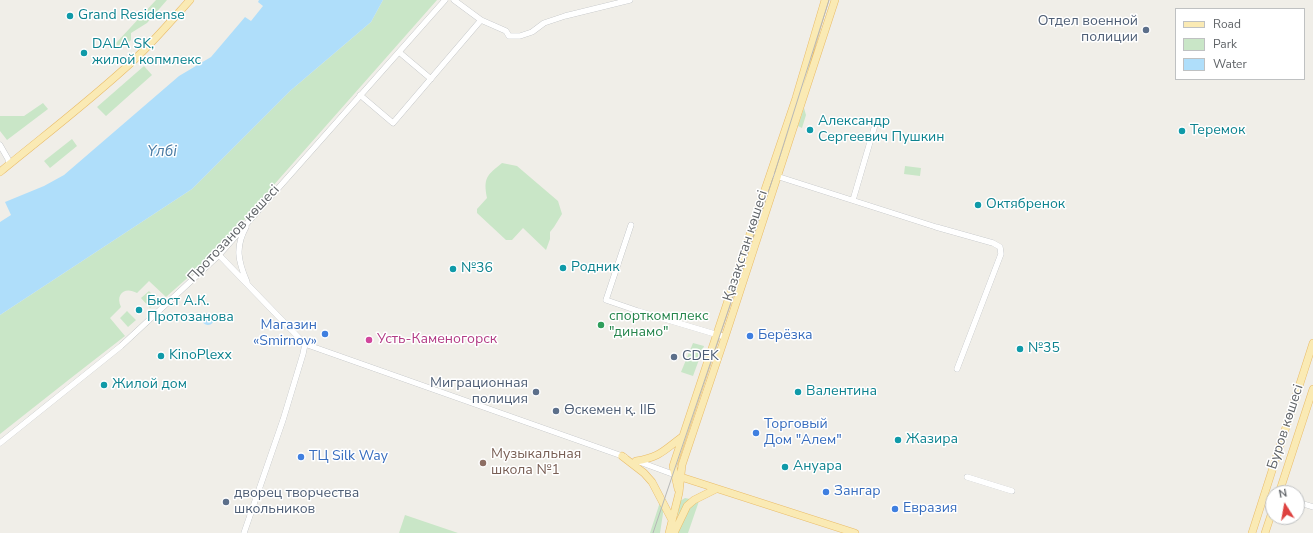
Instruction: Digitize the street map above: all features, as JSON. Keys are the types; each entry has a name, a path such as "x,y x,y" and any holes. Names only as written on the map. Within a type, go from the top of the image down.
{"main road":[{"path":"0,172 133,61 150,45 190,0"},
{"name":"Қазақстан көшесі","path":"669,533 679,493 678,476 673,466 796,98 825,0"},
{"name":"Қазақстан көшесі","path":"678,476 726,337 835,0"},
{"path":"753,225 761,228"},
{"name":"Буров көшесі","path":"1252,533 1313,343"},
{"name":"Буров көшесі","path":"1281,485 1313,389"},
{"path":"1285,430 1298,434"},
{"path":"636,460 654,457 661,454 682,437"},
{"path":"622,456 644,473 652,482 672,520"},
{"path":"678,476 855,533"},
{"path":"674,533 691,502 718,490"}],"street":[{"name":"Протозанов көшесі","path":"0,443 121,346 219,255 445,0"},
{"path":"454,0 481,20 506,31 509,36 520,36 532,32 544,23 630,0"},
{"path":"360,95 393,123 481,20"},
{"path":"399,52 431,79"},
{"path":"852,200 875,125"},
{"path":"0,145 8,159 9,164"},
{"path":"770,174 943,229 993,243 1000,247 1001,254 957,368"},
{"path":"248,286 239,260 238,248 242,234 250,219"},
{"path":"631,224 606,300 726,337"},
{"path":"219,255 305,344 678,476"},
{"path":"244,533 283,420 305,344"},
{"path":"967,477 1012,491"}],"green space":[{"path":"156,0 167,0 147,23 131,33 131,40 120,48 110,48 108,45 117,42"},
{"path":"383,0 437,0 234,232 202,265 166,297 149,281 137,293 129,290 122,292 119,298 121,307 110,318 125,336 0,434 0,315 192,189 290,91 371,22"},
{"path":"144,66 152,75 106,116 97,107"},
{"path":"43,103 48,109 7,140 0,131 0,116 24,116"},
{"path":"804,108 806,115 802,128 798,126"},
{"path":"72,139 77,146 50,168 44,161"},
{"path":"502,163 517,166 558,201 562,214 550,232 550,239 546,250 523,228 512,240 506,240 477,213 477,209 487,198 487,178"},
{"path":"905,166 921,168 920,176 904,174"},
{"path":"149,291 158,301 150,308 141,298"},
{"path":"127,311 136,320 128,327 120,318"},
{"path":"693,343 704,346 693,376 681,372"},
{"path":"685,498 699,501 688,533 675,533 680,501"},
{"path":"661,499 664,507 660,533 650,533"},
{"path":"405,515 458,533 399,533"}],"water":[{"name":"Үлбі","path":"259,0 383,0 371,22 290,91 192,189 0,315 0,222 11,215 5,202 44,186 64,175 179,76 211,57 245,17 251,21 263,6 258,2"},
{"path":"210,313 213,314 213,324 206,325 203,324 202,317 203,314"}],"tram line":[{"path":"653,533 774,175 829,0"}],"place":[{"name":"Grand Residense","path":"70,16"},
{"name":"Отдел военной полиции","path":"1146,30"},
{"name":"DALA SK, жилой копмлекс","path":"84,53"},
{"name":"Александр Сергеевич Пушкин","path":"810,130"},
{"name":"Теремок","path":"1182,131"},
{"name":"Октябренок","path":"978,205"},
{"name":"Родник","path":"563,268"},
{"name":"№36","path":"453,269"},
{"name":"Бюст А.К. Протозанова","path":"139,310"},
{"name":"спорткомплекс \"динамо\"","path":"601,325"},
{"name":"Магазин «Smirnov»","path":"325,334"},
{"name":"Берёзка","path":"750,336"},
{"name":"Усть-Каменогорск","path":"369,340"},
{"name":"№35","path":"1020,349"},
{"name":"KinoPlexx","path":"161,356"},
{"name":"CDEK","path":"674,357"},
{"name":"Жилой дом","path":"104,385"},
{"name":"Миграционная полиция","path":"536,392"},
{"name":"Валентина","path":"798,392"},
{"name":"Өскемен қ. ІІБ","path":"556,411"},
{"name":"Торговый Дом \"Алем\"","path":"756,433"},
{"name":"Жазира","path":"898,440"},
{"name":"ТЦ Silk Way","path":"301,457"},
{"name":"Музыкальная школа №1","path":"483,463"},
{"name":"Ануара","path":"785,467"},
{"name":"Зангар","path":"826,492"},
{"name":"дворец творчества школьников","path":"226,502"},
{"name":"Евразия","path":"895,509"}]}
